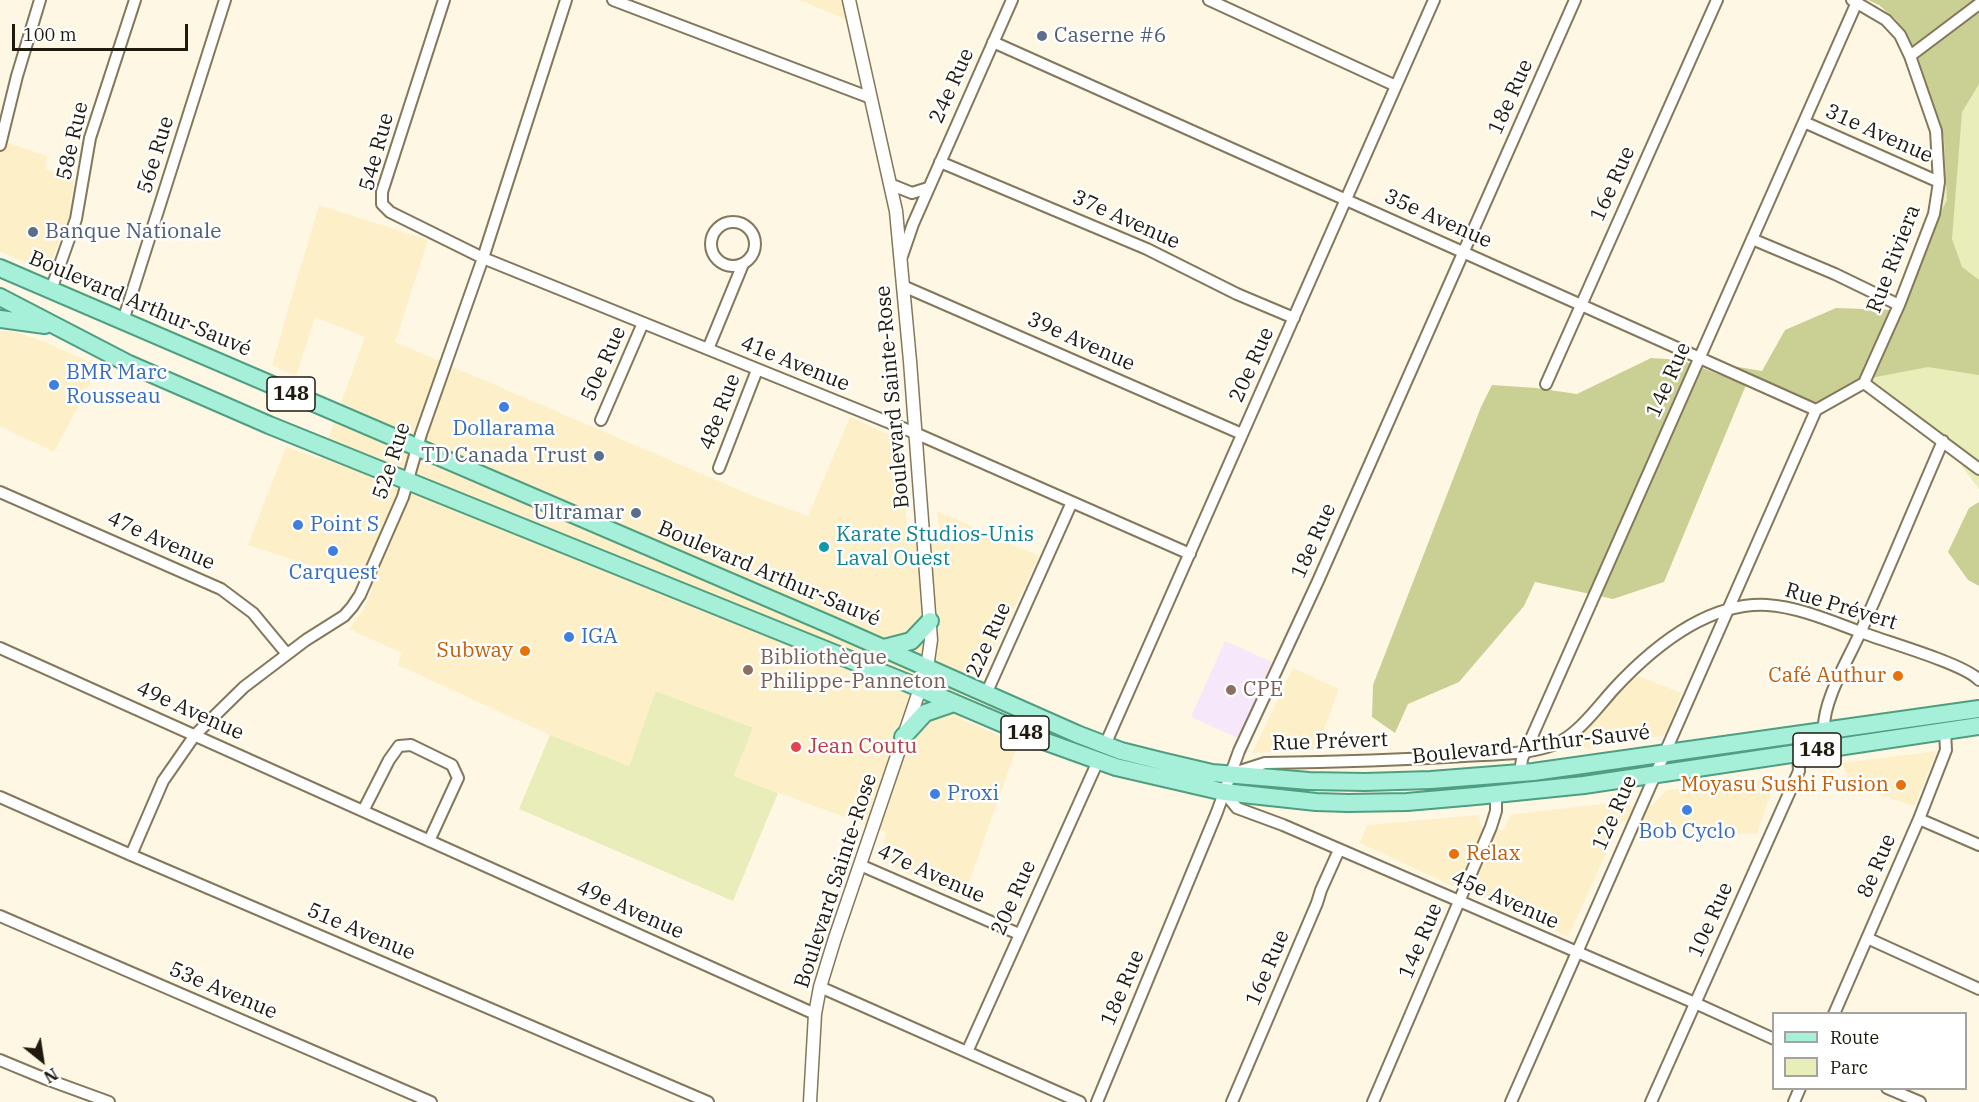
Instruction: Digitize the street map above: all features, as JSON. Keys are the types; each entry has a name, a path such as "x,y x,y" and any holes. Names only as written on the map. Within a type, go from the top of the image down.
{"main road":[{"name":"Boulevard Arthur-Sauvé","path":"0,268 884,648 986,694 1102,753 1131,771 1224,792 1316,801 1362,803 1423,801 1584,785 1979,726"},
{"name":"Boulevard Arthur-Sauvé","path":"0,297 163,379 408,482 920,688 1041,740 1102,753 1153,760 1212,773 1309,781 1357,783 1431,780 1520,773 1979,708"},
{"path":"0,319 55,326"},
{"path":"884,648 910,641 930,621"},
{"path":"903,737 925,713 954,703"}],"street":[{"path":"0,145 17,76 40,0"},
{"name":"58e Rue","path":"51,290 76,219 90,138 135,0"},
{"name":"56e Rue","path":"123,321 225,0"},
{"name":"54e Rue","path":"444,0 382,192 382,204 390,212 483,258"},
{"name":"52e Rue","path":"131,855 163,781 195,735 244,687 312,635 344,616 352,607 379,553 408,482 430,406 483,258 566,0"},
{"path":"613,0 872,98"},
{"name":"Boulevard Sainte-Rose","path":"810,1102 815,1014 820,987 927,668 931,640 896,211 849,0"},
{"name":"24e Rue","path":"901,260 928,188 1012,0"},
{"path":"1209,0 1396,86"},
{"name":"20e Rue","path":"967,1052 1102,753 1434,0"},
{"name":"18e Rue","path":"1097,1102 1232,774 1239,751 1318,581 1575,0"},
{"name":"16e Rue","path":"1546,384 1717,0"},
{"name":"Rue Riviera","path":"1854,1 1886,20 1900,35 1910,56 1936,131 1939,182 1934,214 1899,305 1864,382"},
{"name":"14e Rue","path":"1520,773 1521,762 1804,122 1854,1"},
{"path":"1910,56 1979,4"},
{"name":"35e Avenue","path":"993,42 1816,410"},
{"name":"31e Avenue","path":"1804,122 1939,182"},
{"name":"37e Avenue","path":"940,162 1147,249 1236,294 1294,318"},
{"path":"891,186 912,193 928,188"},
{"name":"48e Rue","path":"708,349 743,264 753,253 754,238 745,226 739,223 725,224 719,228 712,240 713,254 723,264 730,266 743,264"},
{"path":"1752,238 1899,305"},
{"name":"41e Avenue","path":"483,258 915,433 1190,554"},
{"name":"39e Avenue","path":"903,286 1242,434"},
{"name":"50e Rue","path":"601,420 643,323"},
{"name":"48e Rue","path":"719,468 757,370"},
{"path":"1816,410 1864,382 1979,469"},
{"name":"12e Rue","path":"1511,1102 1575,952 1816,410"},
{"path":"1824,731 1827,704 1861,632 1943,441"},
{"name":"47e Avenue","path":"0,492 221,589 252,613 288,654"},
{"name":"22e Rue","path":"986,694 1072,502"},
{"name":"Rue Prévert","path":"1232,774 1265,764 1455,756 1545,748 1567,738 1636,665 1654,650 1682,632 1728,610 1745,606 1777,606 1802,613 1861,632 1960,669 1973,674 1979,680"},
{"name":"49e Avenue","path":"0,648 815,1014"},
{"name":"8e Rue","path":"1835,1012 1919,819 1946,750 1945,732"},
{"path":"363,811 389,760 399,746 411,745 452,765 458,778 429,840"},
{"name":"10e Rue","path":"1651,1102 1799,771 1798,753"},
{"name":"45e Avenue","path":"1224,792 1237,808 1459,901 1772,1039"},
{"name":"14e Rue","path":"1373,1102 1491,827 1496,811 1497,794"},
{"name":"51e Avenue","path":"0,797 708,1102"},
{"path":"1919,819 1979,845"},
{"name":"16e Rue","path":"1232,1102 1339,850"},
{"name":"47e Avenue","path":"860,865 1019,934"},
{"name":"53e Avenue","path":"0,916 431,1102"},
{"path":"1867,938 1979,989"},
{"path":"820,987 1080,1102"},
{"path":"0,1060 110,1102"},
{"path":"1890,1090 1920,1102"}],"shaded area":[{"path":"800,0 848,0 854,23"},
{"path":"0,140 47,156 45,169 74,178 68,221 46,272 0,251"},
{"path":"319,205 428,240 395,342 758,498 808,516 850,417 902,441 907,533 942,538 937,511 1039,556 983,673 974,675 962,670 961,719 1018,744 963,899 881,861 886,832 732,776 753,729 657,691 629,766 550,735 398,665 402,653 349,629 364,609 372,590 355,580 248,545 286,447 321,459 365,337 315,317 296,376 272,365"},
{"path":"0,331 15,332 45,342 99,366 54,452 0,426"},
{"name":"CPE","path":"1225,641 1272,662 1238,738 1191,717"},
{"path":"1293,668 1339,689 1316,750 1252,753"},
{"path":"1636,675 1681,693 1666,735 1586,749 1576,740"},
{"path":"1937,751 1914,806 1851,785 1842,763"},
{"path":"1776,778 1757,834 1704,833 1621,821 1568,937 1480,896 1482,884 1461,875 1453,886 1360,843 1367,825 1479,815 1481,828 1503,830 1511,815 1625,801 1631,807 1653,805 1666,790"}],"green space":[{"path":"1868,0 1979,0 1979,84 1962,112 1952,239 1962,267 1979,280 1979,375 1928,367 1860,380 1816,406 1703,361 1762,371 1785,330 1836,308 1893,310 1947,200 1944,139 1910,46 1897,21 1879,5"},
{"path":"1979,4 1979,489 1943,441 1864,383 1934,214 1936,131"},
{"path":"1651,358 1682,360 1746,385 1664,582 1613,599 1535,582 1524,606 1459,682 1408,704 1395,733 1372,717 1373,685 1481,407 1492,385 1577,394"},
{"path":"1979,502 1979,586 1968,580 1948,552 1969,508"},
{"path":"656,691 753,728 733,776 778,793 733,901 519,809 550,735 629,766"}],"place":[{"name":"Caserne #6","path":"1042,36"},
{"name":"Banque Nationale","path":"33,232"},
{"name":"BMR Marc Rousseau","path":"54,385"},
{"name":"Dollarama","path":"504,407"},
{"name":"TD Canada Trust","path":"599,456"},
{"name":"Ultramar","path":"636,513"},
{"name":"Point S","path":"298,525"},
{"name":"Karate Studios-Unis Laval Ouest","path":"824,547"},
{"name":"Carquest","path":"333,551"},
{"name":"IGA","path":"569,637"},
{"name":"Subway","path":"525,651"},
{"name":"Bibliothèque Philippe-Panneton","path":"748,670"},
{"name":"Café Authur","path":"1898,676"},
{"name":"CPE","path":"1231,690"},
{"name":"Jean Coutu","path":"796,747"},
{"name":"Moyasu Sushi Fusion","path":"1901,785"},
{"name":"Proxi","path":"935,794"},
{"name":"Bob Cyclo","path":"1687,810"},
{"name":"Relax","path":"1454,854"}]}
